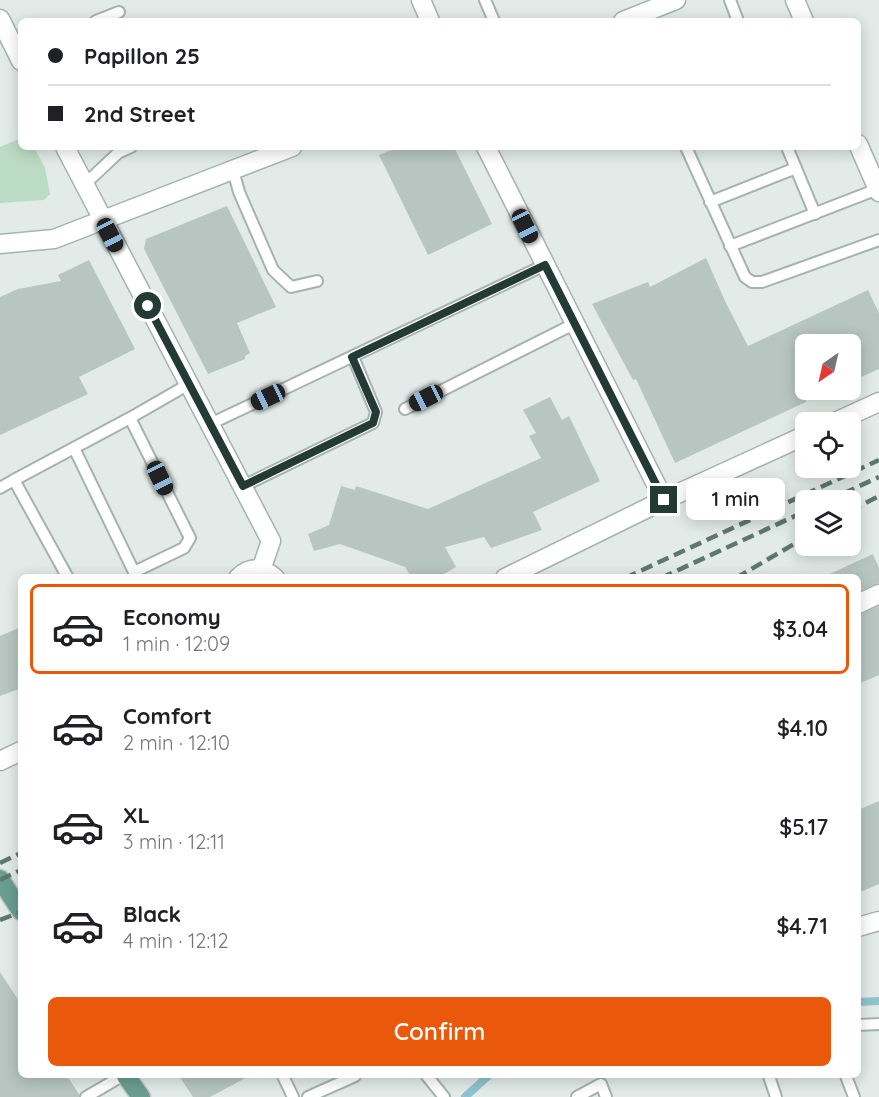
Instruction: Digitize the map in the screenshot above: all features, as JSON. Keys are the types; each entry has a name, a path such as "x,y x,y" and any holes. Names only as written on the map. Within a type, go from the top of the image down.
{"main road":[{"path":"0,879 18,906"},
{"path":"127,1078 141,1097"}],"street":[{"path":"422,0 429,18"},
{"path":"634,18 676,0"},
{"path":"795,0 803,18"},
{"path":"0,19 18,51"},
{"path":"66,150 271,541 268,574 250,570 244,574"},
{"path":"0,244 54,239 233,170 255,153 274,150"},
{"path":"488,150 664,500"},
{"path":"861,150 878,191"},
{"path":"857,412 879,402"},
{"path":"514,574 664,500 795,440"},
{"path":"861,603 879,594"},
{"path":"0,761 18,752"},
{"path":"861,926 879,921"}],"lane":[{"path":"485,0 493,18"},
{"path":"730,0 737,18"},
{"path":"104,18 119,12"},
{"path":"84,185 118,153 124,150"},
{"path":"687,150 745,277 752,282 762,282 879,240"},
{"path":"789,150 815,214"},
{"path":"710,202 796,168"},
{"path":"233,170 239,192 273,270 291,287 317,281"},
{"path":"730,246 878,191"},
{"path":"210,424 545,265"},
{"path":"405,409 574,324"},
{"path":"243,486 373,423 376,412 352,357"},
{"path":"0,488 189,384"},
{"path":"130,418 190,538 184,548 138,574"},
{"path":"74,448 136,574"},
{"path":"14,480 66,574"},
{"path":"861,1025 879,1024"},
{"path":"86,1097 119,1078"},
{"path":"284,1078 293,1097"},
{"path":"308,1097 349,1078"},
{"path":"428,1078 444,1097"},
{"path":"770,1078 776,1097"},
{"path":"847,1078 854,1097"},
{"path":"577,1097 601,1084 606,1097"}],"green space":[{"path":"18,139 18,150 36,150 45,168 50,194 44,200 0,203 0,147"}],"building":[{"path":"392,150 455,150 492,224 428,255 379,155"},
{"path":"227,206 276,307 237,323 250,353 245,356 245,359 208,374 144,249 146,239"},
{"path":"706,258 748,346 868,290 879,313 879,369 861,377 861,334 795,334 795,400 806,400 806,402 675,463 636,379 633,380 592,304 648,282 650,287"},
{"path":"89,260 135,349 79,377 88,394 0,435 0,297 18,289 61,281 58,275"},
{"path":"550,397 562,420 569,416 600,481 533,512 542,530 491,548 484,537 445,547 456,567 444,574 409,574 405,567 340,544 314,551 308,534 329,525 341,486 355,490 356,486 428,509 541,458 529,436 536,433 523,410"},
{"path":"873,554 879,568 879,583 861,591 861,574 830,574"},
{"path":"879,606 879,675 861,683 861,614"},
{"path":"18,628 18,689 0,696 0,636"},
{"path":"879,801 879,884 861,892 861,809"},
{"path":"0,972 18,999 18,1078 68,1078 79,1097 0,1097"},
{"path":"180,1078 245,1078 210,1097 193,1097"}],"waterway":[{"path":"861,1002 879,1001"},
{"path":"465,1097 486,1078"}],"railway":[{"path":"634,574 879,460"},
{"path":"851,490 879,477"},
{"path":"861,505 879,496"},
{"path":"670,574 795,516"},
{"path":"743,574 795,543"},
{"path":"0,863 18,854"},
{"path":"0,880 18,871"},
{"path":"0,920 18,913"}],"route":[{"path":"148,306 243,486 373,423 376,412 352,357 545,265 664,500"}]}
